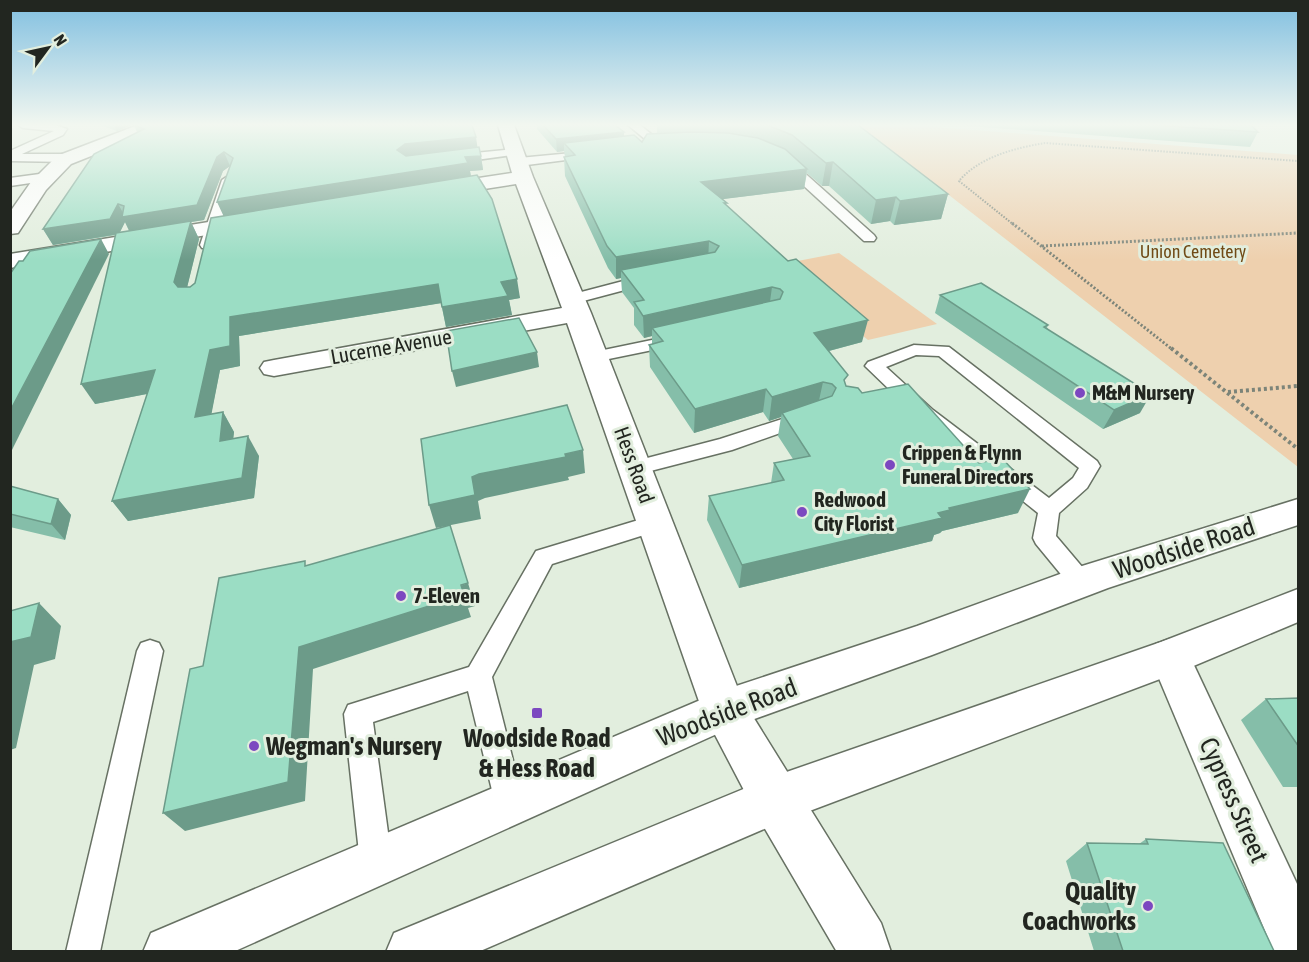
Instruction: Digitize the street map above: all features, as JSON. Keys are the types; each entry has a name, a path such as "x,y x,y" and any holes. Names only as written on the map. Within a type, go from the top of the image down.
{"main road":[{"path":"10,228 38,186 55,170"},
{"path":"419,194 477,170"},
{"name":"Hess Road","path":"522,170 575,306 724,710 775,800 862,942 864,951"},
{"path":"10,261 269,218"},
{"name":"Lucerne Avenue","path":"274,369 575,306"},
{"name":"Woodside Road","path":"170,951 724,710 918,643 1081,582 1299,512"},
{"path":"413,951 775,800 1170,657 1299,605"},
{"name":"Cypress Street","path":"1170,657 1299,944"}],"lane":[{"path":"794,170 869,238"},
{"path":"204,259 231,172"},
{"path":"10,182 47,177"},
{"path":"575,306 618,286 663,277"},
{"path":"594,357 696,335"},
{"path":"1049,510 926,414 874,366 915,350 943,351 1090,466 1080,483 1049,510 1044,538 1081,582"},
{"path":"879,395 898,388"},
{"path":"635,468 725,445 819,413"},
{"path":"509,804 478,676 543,557 655,523"},
{"path":"83,951 150,651"},
{"path":"376,862 358,714 478,676"}],"path":[{"path":"970,170 963,173 959,180 1299,449"},
{"path":"1042,246 1299,233"},
{"path":"1227,392 1299,386"}],"green space":[{"name":"Union Cemetery","path":"917,170 1298,170 1298,467"},
{"path":"839,253 937,324 868,340 777,265"}],"building":[{"path":"83,170 212,170 197,205 122,217 124,206 118,204 110,219 43,229"},
{"path":"229,170 424,170 217,202"},
{"path":"570,170 800,170 701,182 727,203 724,203 788,261 796,259 868,320 814,333 848,375 844,380 846,386 858,388 862,393 908,384 979,463 1002,458 1030,489 949,508 950,510 938,513 942,518 742,565 709,496 784,480 774,463 810,456 782,413 832,396 836,388 832,384 823,382 772,397 766,389 695,409 649,345 663,341 652,328 780,299 783,292 772,287 643,316 634,302 644,300 621,270 715,252 719,246 709,241 616,257 607,246"},
{"path":"842,170 917,170 948,194 900,201 896,197 876,200"},
{"path":"477,175 492,199 517,279 501,282 508,296 442,307 438,284 230,317 230,346 210,350 195,417 223,412 220,441 248,436 242,478 112,501 155,370 81,384 116,233 191,221 174,282 178,287 190,287 195,283 211,218"},
{"path":"101,239 10,411 10,274 30,251"},
{"path":"981,283 1048,325 1044,327 1151,394 1114,410 940,295"},
{"path":"519,318 537,352 452,371 446,331"},
{"path":"567,405 583,450 565,454 566,457 479,474 472,477 475,495 429,505 421,439"},
{"path":"10,486 58,499 51,524 10,514"},
{"path":"450,525 468,583 461,585 464,595 299,647 288,782 163,813 190,669 203,666 219,578 305,561 305,566"},
{"path":"39,603 31,637 10,642 10,611"},
{"path":"1299,698 1299,747 1266,699"},
{"name":"Quality Coachworks","path":"1146,839 1223,843 1274,951 1123,951 1087,843 1148,844"}],"place":[{"name":"M&M Nursery","path":"1080,393"},
{"name":"Crippen & Flynn Funeral Directors","path":"890,465"},
{"name":"Redwood City Florist","path":"802,512"},
{"name":"7-Eleven","path":"401,596"},
{"name":"Woodside Road & Hess Road","path":"537,713"},
{"name":"Wegman's Nursery","path":"254,746"},
{"name":"Quality Coachworks","path":"1148,906"}]}
